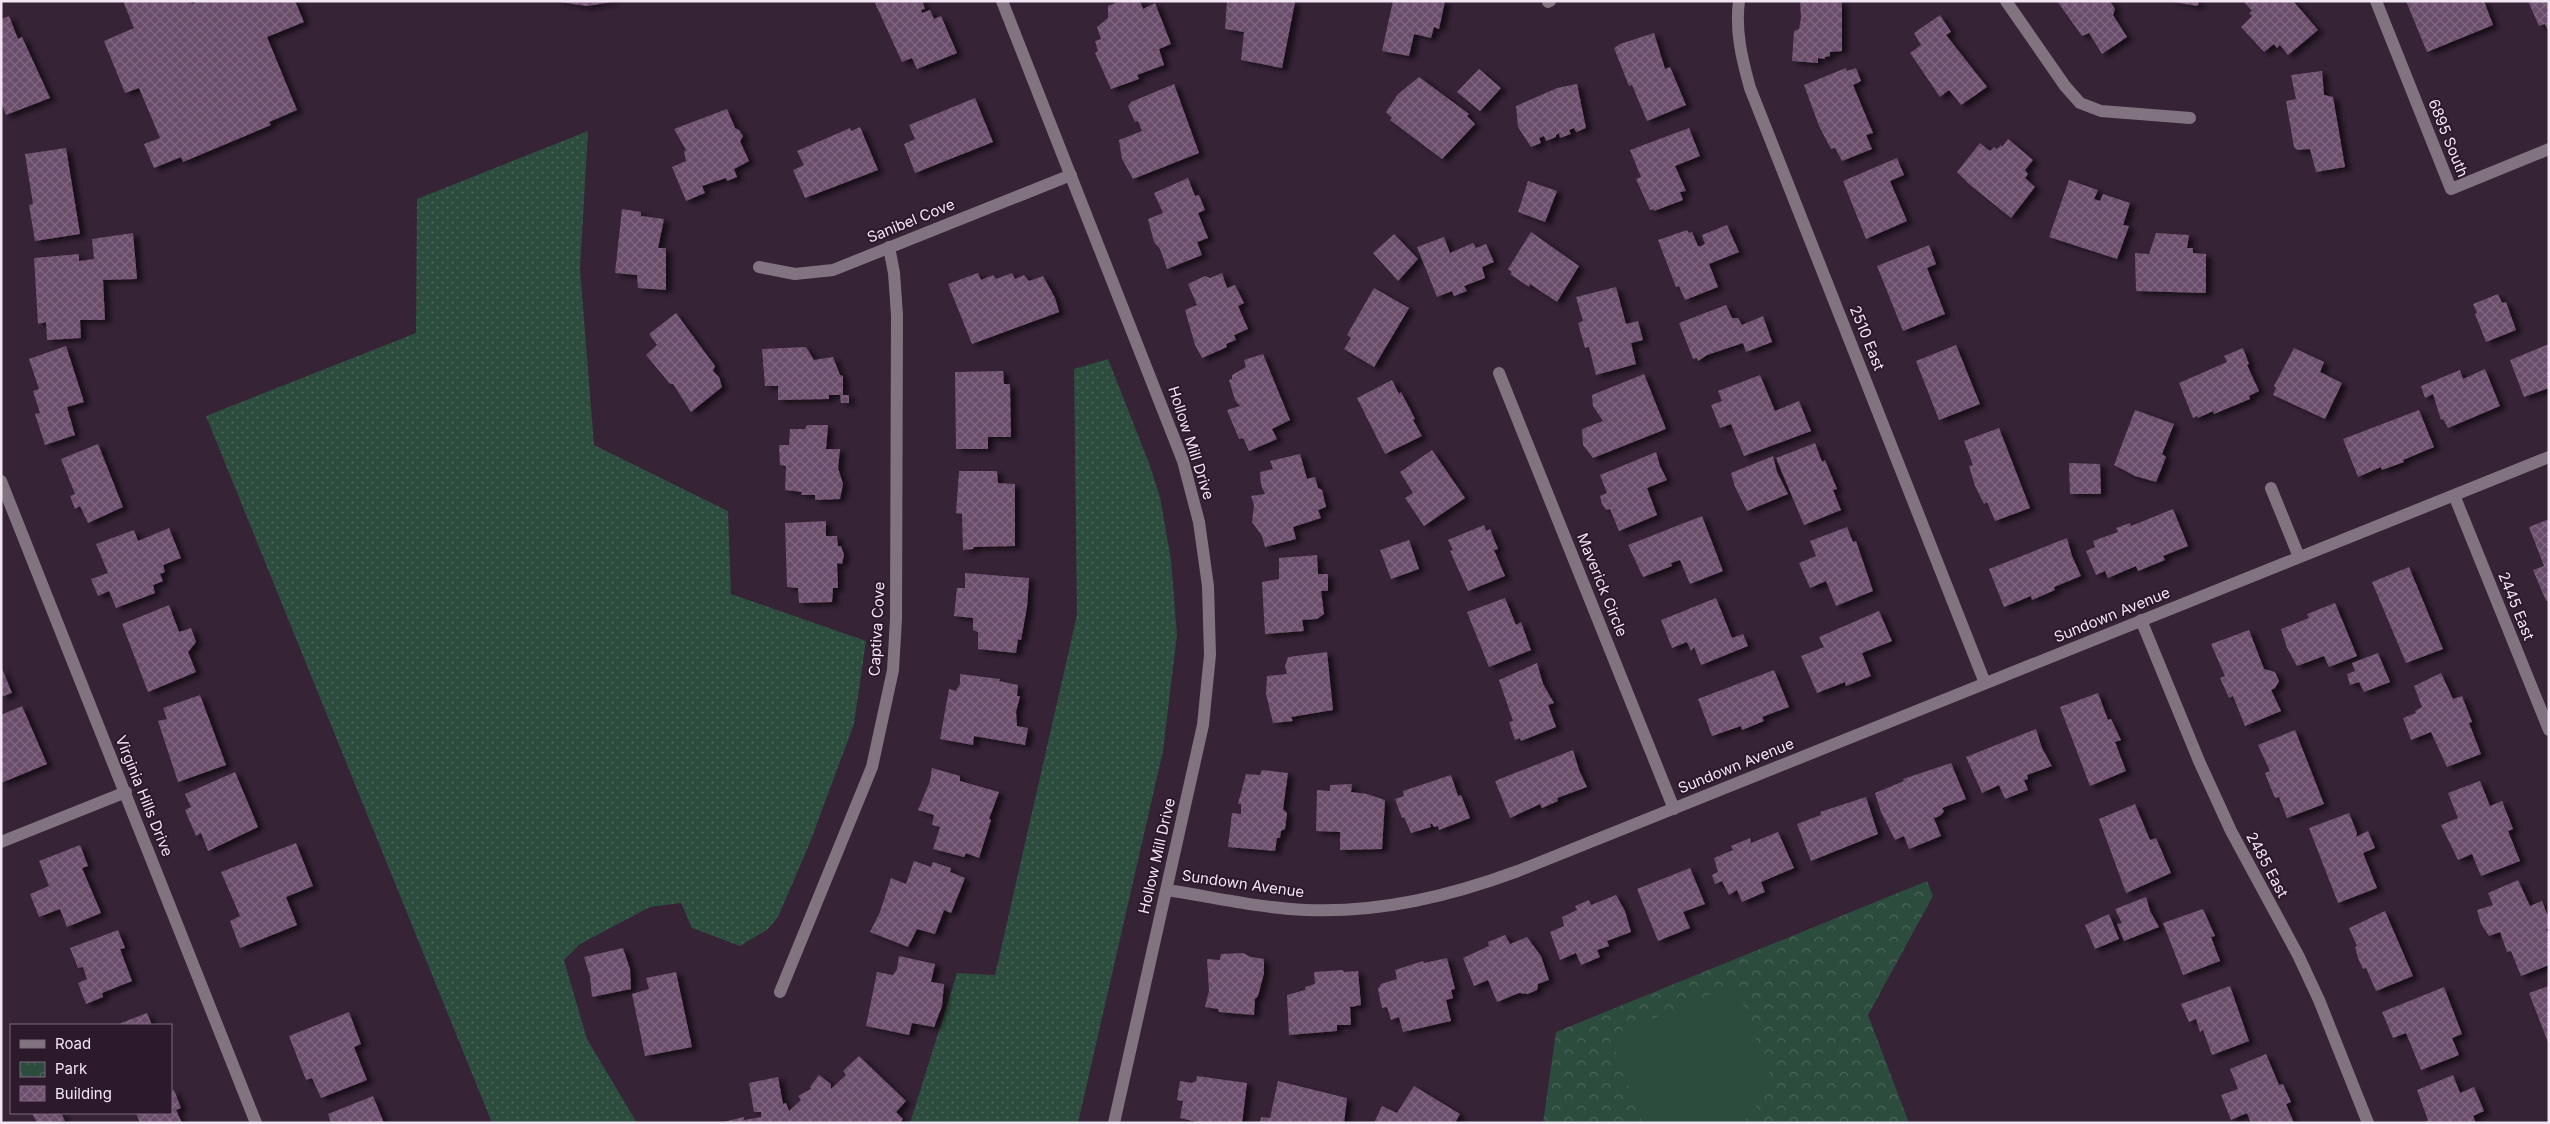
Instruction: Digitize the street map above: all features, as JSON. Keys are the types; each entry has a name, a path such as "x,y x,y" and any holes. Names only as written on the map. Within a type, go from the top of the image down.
{"street":[{"name":"Hollow Mill Drive","path":"1002,1 1183,461 1199,522 1208,586 1210,655 1203,724 1114,1123"},
{"name":"2510 East","path":"1738,1 1736,22 1741,55 1750,88 1985,683"},
{"path":"2006,1 2065,86 2080,103 2101,111 2190,118"},
{"name":"6895 South","path":"2376,1 2451,189 2549,149"},
{"name":"Sanibel Cove","path":"759,267 795,274 833,270 1071,175"},
{"name":"Captiva Cove","path":"780,992 872,767 893,670 896,619 897,314 894,273 889,247"},
{"name":"Maverick Circle","path":"1499,373 1674,809"},
{"name":"Sundown Avenue","path":"1167,890 1254,905 1306,910 1360,909 1412,902 1465,890 1674,809 2549,457"},
{"name":"Virginia Hills Drive","path":"1,481 256,1123"},
{"path":"2271,488 2299,557"},
{"name":"2445 East","path":"2454,495 2549,730"},
{"name":"2485 East","path":"2142,620 2211,787 2231,831 2302,964 2368,1123"},
{"path":"1,842 126,792"}],"green space":[{"path":"588,131 580,269 594,445 728,511 731,594 866,641 854,724 809,845 778,917 768,929 740,946 692,928 681,903 650,907 580,944 564,960 587,1039 637,1123 492,1123 206,416 416,333 417,199"},
{"path":"1108,359 1149,463 1160,497 1171,560 1177,635 1163,751 1078,1123 910,1123 957,973 995,975 1077,615 1074,369"},
{"path":"1927,881 1933,896 1868,1015 1909,1123 1543,1123 1556,1032"},
{"path":"1735,984 1774,1085 1742,1123 1643,1123 1612,1043 1616,1034"}],"building":[{"path":"123,1 191,1 192,4 199,1 295,1 304,22 267,37 297,110 269,122 271,125 183,162 181,157 154,168 144,144 160,138 139,88 125,93 104,41 134,28"},
{"path":"553,1 612,1 612,2 587,6"},
{"path":"879,1 922,1 925,9 921,10 922,13 930,10 934,19 941,16 957,53 917,69 912,58 902,62 875,3"},
{"path":"1120,1 1140,1 1143,9 1155,3 1171,44 1159,49 1164,65 1137,75 1139,79 1111,89 1095,53 1098,51 1095,41 1101,39 1097,27 1108,18 1108,6"},
{"path":"1227,1 1295,2 1282,68 1241,60 1244,32 1225,29"},
{"path":"1393,1 1445,1 1439,29 1434,27 1431,38 1414,34 1409,56 1382,51"},
{"path":"1800,1 1842,1 1842,51 1830,52 1830,56 1825,57 1825,59 1818,58 1818,63 1792,61 1794,31 1799,29 1801,18"},
{"path":"2057,1 2110,1 2115,9 2113,15 2127,37 2102,54 2089,33 2082,36"},
{"path":"2167,1 2199,1 2198,6"},
{"path":"2243,1 2293,1 2318,30 2288,55 2280,45 2277,48 2274,44 2264,52 2241,27 2252,16 2249,13 2252,11"},
{"path":"2406,1 2484,1 2493,25 2427,52"},
{"path":"2528,1 2549,1 2549,32 2545,24 2539,26"},
{"path":"1940,15 1951,32 1946,35 1987,87 1961,105 1949,90 1940,97 1910,53 1921,45 1914,33"},
{"path":"9,16 18,39 22,37 50,98 6,115 1,102 1,19"},
{"path":"1654,33 1665,69 1670,67 1686,105 1647,121 1632,85 1629,86 1614,48 1620,44"},
{"path":"1846,68 1847,71 1856,68 1861,81 1853,85 1873,133 1866,135 1872,149 1842,161 1835,148 1831,149 1819,126 1804,85"},
{"path":"1479,69 1501,88 1480,111 1457,92"},
{"path":"2322,71 2324,95 2333,97 2345,167 2316,172 2310,149 2297,150 2294,147 2286,101 2296,99 2291,75"},
{"path":"1419,77 1469,114 1467,116 1475,124 1442,159 1390,120 1392,118 1386,112 1398,94"},
{"path":"1174,84 1199,153 1133,179 1122,159 1119,140 1142,131 1138,121 1135,122 1128,106 1131,102"},
{"path":"1577,84 1586,128 1576,132 1574,128 1569,130 1571,134 1560,138 1559,133 1556,137 1546,141 1544,136 1539,138 1541,143 1531,147 1518,127 1516,106 1557,88"},
{"path":"975,98 993,142 915,173 904,144 915,139 909,125"},
{"path":"727,109 735,128 743,136 740,141 749,161 734,169 737,177 727,181 726,178 702,186 705,193 686,201 672,167 686,161 684,152 686,150 674,129"},
{"path":"860,127 878,170 805,198 793,170 804,165 797,151 850,128 851,131"},
{"path":"1689,128 1700,156 1675,166 1686,191 1680,192 1683,200 1654,211 1653,209 1650,210 1636,179 1641,177 1630,150"},
{"path":"2008,139 2033,160 2025,170 2028,174 2025,178 2035,187 2011,218 1957,172 1980,143 1990,151 1994,147 1997,149 2001,145 2002,147"},
{"path":"66,148 80,234 35,241 29,205 33,204 25,154"},
{"path":"1897,158 1904,175 1890,181 1907,221 1866,239 1843,181"},
{"path":"1188,178 1195,196 1199,195 1205,210 1198,213 1208,238 1197,242 1202,255 1167,269 1160,249 1154,242 1148,219 1163,213 1154,193"},
{"path":"2069,180 2098,190 2094,199 2100,201 2103,194 2130,203 2123,225 2129,226 2117,259 2049,237"},
{"path":"1528,181 1557,191 1545,222 1518,212"},
{"path":"622,209 641,212 641,216 664,219 658,248 666,248 666,290 638,288 637,275 615,273"},
{"path":"1727,225 1739,252 1709,264 1718,287 1685,300 1679,286 1676,287 1658,240 1687,230 1689,233 1692,232 1698,246 1701,246 1705,244 1702,235"},
{"path":"1531,232 1579,266 1557,302 1530,284 1529,287 1510,274 1512,272 1508,269"},
{"path":"133,233 137,279 103,280 105,320 80,320 81,338 47,340 46,322 38,324 34,258 79,254 79,261 94,259 92,239"},
{"path":"2156,233 2189,235 2187,248 2193,248 2193,253 2206,254 2206,293 2136,291 2135,253 2149,254"},
{"path":"1394,234 1418,259 1398,281 1373,253"},
{"path":"1444,237 1450,253 1473,243 1476,248 1486,244 1494,262 1482,267 1485,278 1464,286 1467,291 1454,296 1452,291 1437,297 1417,247"},
{"path":"1929,245 1936,264 1927,268 1945,314 1903,331 1877,266"},
{"path":"978,273 981,280 993,275 996,279 1012,273 1015,279 1024,275 1029,281 1043,276 1055,298 1059,312 972,344 948,284"},
{"path":"1222,273 1227,288 1235,285 1244,303 1238,306 1248,329 1234,335 1236,340 1226,344 1227,347 1202,358 1195,345 1185,310 1197,305 1188,284 1205,276 1210,278"},
{"path":"1616,287 1626,324 1638,321 1643,340 1631,343 1636,364 1596,375 1589,347 1585,348 1578,323 1583,321 1576,297"},
{"path":"1374,288 1409,308 1374,367 1344,349 1351,338 1347,335"},
{"path":"2498,294 2502,303 2506,302 2516,330 2486,342 2473,304"},
{"path":"1726,305 1732,318 1738,318 1742,325 1763,316 1772,342 1746,352 1743,343 1707,355 1698,361 1697,358 1693,359 1679,323"},
{"path":"676,313 715,366 713,371 719,377 722,387 691,412 673,384 670,384 646,355 657,345 649,334"},
{"path":"2549,344 2549,388 2524,397 2510,360"},
{"path":"1956,345 1980,404 1939,420 1916,361"},
{"path":"66,346 84,402 67,407 75,435 45,445 35,414 40,413 33,391 39,389 29,359"},
{"path":"806,347 814,360 833,357 840,375 843,376 843,395 849,395 849,403 841,403 840,395 829,395 829,399 778,400 778,386 765,386 762,349"},
{"path":"2243,348 2249,364 2247,365 2259,391 2249,396 2250,399 2214,414 2213,411 2198,418 2197,416 2193,418 2179,383 2227,362 2224,356"},
{"path":"2294,348 2324,362 2320,372 2342,383 2325,419 2273,395 2276,388 2274,386"},
{"path":"1263,354 1290,420 1272,429 1277,439 1249,451 1243,438 1239,439 1227,410 1240,406 1235,400 1229,380 1232,379 1232,375 1246,367 1244,360"},
{"path":"2485,369 2500,406 2448,428 2443,419 2441,420 2433,394 2425,398 2421,386 2460,370 2463,379"},
{"path":"1003,371 1004,384 1010,384 1011,437 988,437 988,449 956,449 955,372"},
{"path":"1644,374 1666,429 1593,458 1583,445 1582,429 1603,421 1593,406 1592,395"},
{"path":"1760,375 1775,411 1799,401 1811,431 1744,456 1731,424 1720,428 1711,405 1722,401 1718,391"},
{"path":"1392,380 1399,394 1401,392 1422,436 1385,454 1357,398"},
{"path":"2135,410 2174,424 2162,454 2166,457 2156,482 2135,476 2114,465"},
{"path":"2419,410 2434,447 2403,460 2404,462 2382,470 2381,467 2358,477 2343,439"},
{"path":"807,425 828,425 826,449 840,449 838,468 843,484 840,499 815,500 815,495 801,495 802,492 785,490 786,466 780,465 779,445 789,445 790,429 805,429"},
{"path":"1999,428 2030,508 1995,521 1987,502 1984,504 1975,486 1969,466 1973,465 1964,441"},
{"path":"1815,443 1822,462 1825,460 1837,489 1833,490 1841,510 1804,525 1776,458"},
{"path":"98,444 123,507 88,523 80,506 75,509 70,496 75,494 61,459"},
{"path":"1432,450 1465,498 1424,526 1405,498 1413,493 1400,472"},
{"path":"1656,452 1667,480 1647,488 1657,515 1619,531 1610,509 1606,510 1602,504 1600,496 1607,493 1600,475"},
{"path":"1300,454 1307,479 1315,477 1318,488 1322,490 1326,507 1318,510 1321,518 1293,527 1296,539 1265,547 1262,536 1252,522 1254,505 1251,496 1265,494 1261,485 1260,472 1273,469 1270,461"},
{"path":"1773,456 1777,472 1788,494 1747,511 1735,487 1731,473"},
{"path":"2069,463 2100,464 2101,494 2070,494"},
{"path":"959,471 997,471 998,483 1015,484 1015,546 974,547 973,549 963,550 962,514 956,513"},
{"path":"2173,509 2188,546 2163,556 2165,560 2138,571 2136,566 2108,578 2105,571 2096,575 2086,551 2095,547 2093,541 2118,532 2116,528 2130,523 2131,526"},
{"path":"1702,516 1723,571 1690,584 1680,560 1671,563 1672,566 1643,577 1628,545"},
{"path":"2549,519 2549,600 2546,601 2533,570 2544,566 2529,527"},
{"path":"826,521 826,536 837,536 838,546 841,546 844,555 842,564 837,563 838,588 833,588 832,602 799,603 798,588 787,587 785,523"},
{"path":"1484,525 1486,531 1490,529 1498,549 1494,550 1505,576 1468,591 1450,551 1453,550 1448,540"},
{"path":"1847,527 1853,542 1856,541 1873,591 1836,606 1826,581 1810,588 1799,563 1816,556 1810,541"},
{"path":"169,528 181,558 163,565 165,572 160,574 163,581 153,585 155,593 116,608 109,591 98,596 91,579 108,573 96,544 134,530 138,541"},
{"path":"2067,538 2072,556 2081,576 2054,587 2055,590 2032,600 2031,596 2004,607 1989,569"},
{"path":"1409,540 1419,569 1391,579 1380,550"},
{"path":"1317,555 1318,574 1328,574 1328,591 1321,591 1324,614 1317,619 1302,620 1304,631 1265,634 1262,582 1279,579 1279,558"},
{"path":"2409,567 2443,649 2406,663 2372,582"},
{"path":"965,573 1029,578 1027,607 1021,640 1018,639 1016,653 978,649 978,632 973,630 973,618 954,616 957,588 965,588"},
{"path":"1505,598 1516,625 1521,622 1531,650 1489,667 1467,612"},
{"path":"1716,598 1732,638 1743,634 1748,646 1701,665 1694,647 1691,651 1687,642 1672,648 1661,620"},
{"path":"2335,603 2357,656 2329,667 2324,656 2297,666 2287,648 2281,629 2309,618 2307,614"},
{"path":"169,605 179,632 191,628 196,642 188,652 196,672 148,692 122,624"},
{"path":"1879,611 1892,641 1862,653 1871,676 1846,686 1845,682 1817,693 1801,656 1824,647 1819,637"},
{"path":"2249,630 2264,669 2275,672 2279,681 2275,688 2271,690 2281,711 2245,726 2233,696 2229,698 2220,678 2225,676 2211,644"},
{"path":"1327,652 1333,710 1291,717 1293,721 1273,723 1266,694 1267,676 1287,674 1285,666 1288,657"},
{"path":"2378,653 2390,682 2364,692 2359,682 2350,685 2347,674 2355,671 2352,663"},
{"path":"1537,663 1543,684 1554,703 1548,705 1556,727 1521,741 1520,738 1515,740 1509,722 1513,721 1499,680"},
{"path":"1,666 12,693 1,697"},
{"path":"1774,670 1789,707 1762,717 1764,721 1742,730 1741,726 1712,736 1698,699"},
{"path":"2441,673 2453,699 2462,696 2472,722 2469,723 2481,754 2447,767 2431,732 2411,740 2403,718 2416,713 2415,711 2422,707 2414,686"},
{"path":"960,674 1000,679 999,681 1018,685 1017,696 1020,696 1016,712 1017,726 1028,728 1025,745 974,736 973,745 940,739 949,689 956,691 960,684"},
{"path":"2098,693 2108,720 2111,719 2121,740 2115,742 2126,771 2090,786 2060,707"},
{"path":"200,695 226,765 178,782 158,721 167,719 163,708"},
{"path":"22,706 47,764 1,783 1,715"},
{"path":"2036,729 2042,748 2052,766 2027,775 2028,779 2024,780 2028,790 2005,799 1999,785 1982,793 1966,757"},
{"path":"2295,730 2324,804 2287,818 2279,797 2275,798 2270,786 2265,773 2270,771 2258,745"},
{"path":"1573,750 1587,787 1557,798 1558,801 1542,808 1540,804 1510,818 1495,781"},
{"path":"1951,763 1966,799 1942,808 1944,811 1941,815 1935,818 1933,816 1941,836 1909,849 1904,836 1895,840 1881,812 1875,793 1904,781 1903,779"},
{"path":"932,768 960,776 960,781 999,792 989,819 991,820 979,858 966,853 964,857 933,849 940,827 932,825 934,815 918,810 930,781"},
{"path":"1262,770 1288,773 1283,809 1287,813 1285,829 1281,831 1280,838 1277,838 1275,851 1228,847 1232,813 1241,814 1241,804 1238,804 1246,774 1260,775"},
{"path":"235,772 258,827 208,851 201,833 196,836 185,810 191,807 185,794"},
{"path":"1451,775 1458,796 1461,795 1470,818 1439,830 1438,826 1434,827 1430,824 1431,827 1411,833 1404,817 1402,818 1395,799 1404,796 1403,791"},
{"path":"2480,781 2490,806 2502,801 2513,829 2508,831 2520,861 2481,876 2472,854 2458,860 2441,825 2458,818 2448,793"},
{"path":"1352,784 1351,792 1367,794 1385,800 1382,849 1340,850 1340,832 1316,831 1317,790 1330,791 1330,785"},
{"path":"1866,797 1878,834 1811,861 1797,824 1821,815 1820,812"},
{"path":"2135,804 2150,840 2156,838 2171,873 2126,893 2099,819"},
{"path":"2349,813 2357,833 2356,837 2368,831 2375,848 2363,853 2377,888 2338,903 2309,828"},
{"path":"1778,832 1794,868 1761,882 1765,892 1742,902 1737,890 1729,895 1722,881 1715,884 1712,875 1718,872 1714,858 1733,850 1731,846 1750,838 1751,843"},
{"path":"296,843 313,886 286,897 297,925 240,948 230,921 240,916 221,872"},
{"path":"80,845 88,866 82,868 101,913 67,927 60,909 39,917 30,894 49,886 39,861"},
{"path":"914,861 931,867 933,862 951,868 950,872 965,878 951,913 944,910 935,934 917,929 908,947 870,932 880,912 891,878 906,884"},
{"path":"1690,868 1705,904 1683,912 1690,928 1658,941 1637,889"},
{"path":"2518,880 2530,906 2542,901 2549,919 2549,928 2546,929 2549,936 2549,965 2521,976 2511,951 2507,952 2500,932 2489,936 2481,924 2477,910 2493,905 2488,893"},
{"path":"1616,895 1625,911 1631,932 1607,941 1609,946 1597,950 1600,957 1581,965 1576,953 1560,960 1550,932 1564,926 1562,917 1577,910 1575,906 1589,900 1591,905"},
{"path":"2146,897 2150,911 2159,927 2124,941 2117,924 2122,923 2115,909"},
{"path":"2203,909 2215,936 2211,937 2220,961 2183,975 2163,923"},
{"path":"2385,911 2413,976 2376,991 2366,968 2363,969 2358,958 2355,947 2357,946 2349,928"},
{"path":"2109,914 2119,939 2095,949 2085,925"},
{"path":"118,930 125,948 120,949 132,981 102,993 103,997 86,1004 78,983 87,979 83,967 78,968 70,948"},
{"path":"1505,935 1510,944 1527,937 1541,956 1549,980 1538,984 1537,990 1528,994 1519,993 1497,1002 1488,980 1474,986 1463,958 1489,946 1488,942"},
{"path":"623,948 630,969 631,989 592,997 590,976 584,957"},
{"path":"1243,953 1251,957 1264,959 1264,973 1258,996 1255,999 1254,1015 1219,1012 1218,1009 1205,1007 1209,991 1207,959 1220,960 1221,954"},
{"path":"899,956 935,964 931,982 944,984 942,1006 934,1027 912,1023 909,1035 866,1026 877,972 893,975 897,969"},
{"path":"1447,958 1455,989 1451,990 1453,998 1446,1000 1451,1021 1403,1032 1399,1017 1391,1020 1387,1007 1382,1008 1378,989 1381,984 1397,979 1395,970 1423,961 1424,963"},
{"path":"1343,970 1344,972 1358,971 1361,1005 1350,1007 1351,1025 1337,1025 1337,1031 1289,1035 1287,995 1305,990 1305,987 1315,984 1314,972"},
{"path":"676,972 692,1047 645,1056 632,994 649,989 646,978"},
{"path":"2230,986 2249,1041 2212,1055 2203,1030 2200,1032 2196,1019 2189,1022 2181,1004"},
{"path":"2549,986 2549,1045 2529,993"},
{"path":"2444,987 2462,1034 2452,1038 2459,1055 2421,1070 2406,1033 2393,1038 2382,1012"},
{"path":"349,1012 361,1044 354,1047 367,1080 321,1098 312,1078 306,1080 289,1036"},
{"path":"147,1013 152,1024 119,1024"},
{"path":"2266,1054 2279,1085 2283,1084 2291,1102 2286,1104 2294,1123 2251,1123 2247,1113 2231,1120 2221,1095 2238,1089 2230,1069"},
{"path":"859,1056 906,1101 896,1112 903,1119 900,1123 719,1123 744,1117 744,1120 761,1117 761,1112 754,1112 749,1083 778,1077 783,1104 786,1103 789,1111 801,1100 798,1096 811,1089 810,1087 819,1075 831,1084 831,1089 846,1075 843,1071"},
{"path":"2453,1075 2460,1093 2474,1087 2484,1111 2473,1116 2476,1123 2423,1123 2428,1120 2417,1090"},
{"path":"1197,1076 1247,1083 1242,1123 1201,1123 1180,1118 1183,1101 1177,1100 1180,1081 1192,1083 1196,1081"},
{"path":"1278,1081 1347,1098 1344,1123 1260,1123 1261,1117 1270,1118"},
{"path":"1414,1086 1460,1114 1455,1123 1374,1123 1382,1106 1397,1113"},
{"path":"174,1090 181,1108 176,1110 182,1123 140,1123 136,1114 172,1114 172,1091"},
{"path":"373,1096 384,1123 331,1123 328,1114"},
{"path":"32,1114 62,1114 65,1121 37,1123"}]}
